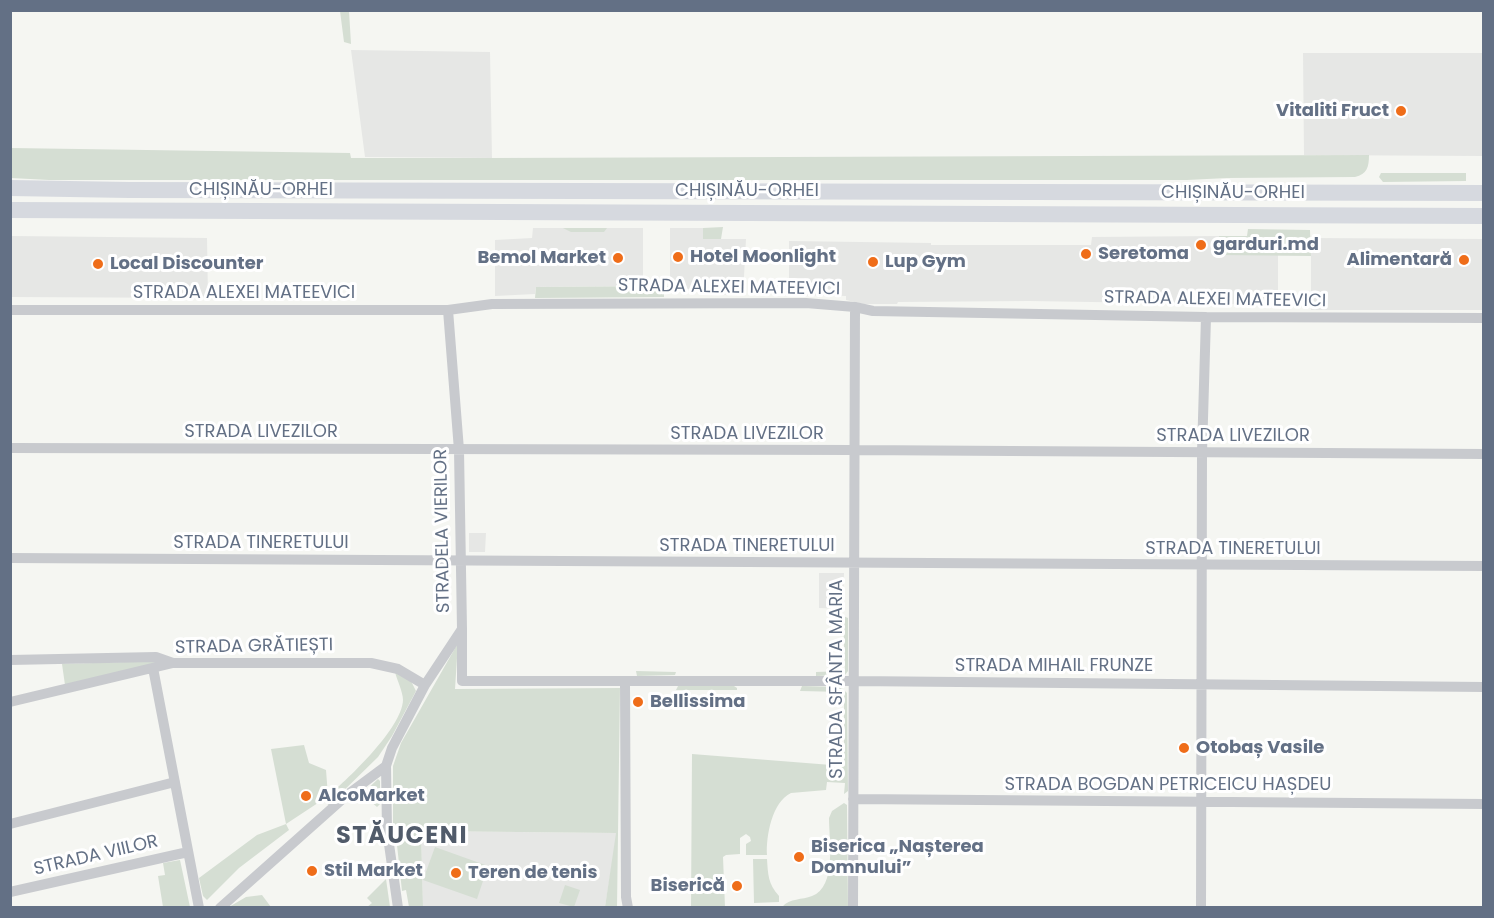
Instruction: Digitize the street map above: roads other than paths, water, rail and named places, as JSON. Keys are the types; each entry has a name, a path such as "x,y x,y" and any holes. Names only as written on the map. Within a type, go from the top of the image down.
{"highway":[{"name":"CHIȘINĂU-ORHEI","path":"10,188 1484,193"},
{"name":"CHIȘINĂU-ORHEI","path":"10,210 1484,216"}],"street":[{"name":"STRADA ALEXEI MATEEVICI","path":"10,310 448,310 503,304 806,303 855,307 873,311 1206,317 1484,318"},
{"name":"STRADA SFÂNTA MARIA","path":"853,908 855,307"},
{"name":"STRADELA VIERILOR","path":"386,766 392,748 425,685 462,629 459,450 448,310"},
{"path":"1201,908 1201,565 1206,317"},
{"name":"STRADA LIVEZILOR","path":"10,448 1484,454"},
{"name":"STRADA TINERETULUI","path":"10,558 1484,566"},
{"name":"STRADA MIHAIL FRUNZE","path":"462,629 462,681 854,681 1484,687"},
{"path":"10,660 156,657 173,663"},
{"name":"STRADA GRĂTIEȘTI","path":"10,702 173,663 371,663 398,669 425,685"},
{"path":"153,668 199,908"},
{"path":"625,682 628,908"},
{"path":"220,908 347,795 386,766"},
{"path":"386,766 387,830 398,908"},
{"path":"10,824 176,782"},
{"name":"STRADA BOGDAN PETRICEICU HAȘDEU","path":"853,799 1484,804"},
{"name":"STRADA VIILOR","path":"10,892 188,852"}],"place":[{"name":"Vitaliti Fruct","path":"1401,111"},
{"name":"garduri.md","path":"1201,245"},
{"name":"Seretoma","path":"1086,254"},
{"name":"Hotel Moonlight","path":"678,257"},
{"name":"Bemol Market","path":"618,258"},
{"name":"Alimentară","path":"1464,260"},
{"name":"Lup Gym","path":"873,262"},
{"name":"Local Discounter","path":"98,264"},
{"name":"Bellissima","path":"638,702"},
{"name":"Otobaș Vasile","path":"1184,748"},
{"name":"AlcoMarket","path":"306,796"},
{"name":"Biserica „Nașterea Domnului”","path":"799,857"},
{"name":"Stil Market","path":"312,871"},
{"name":"Teren de tenis","path":"456,873"},
{"name":"Biserică","path":"737,886"}],"district":[{"name":"STĂUCENI","path":"402,837"}]}
